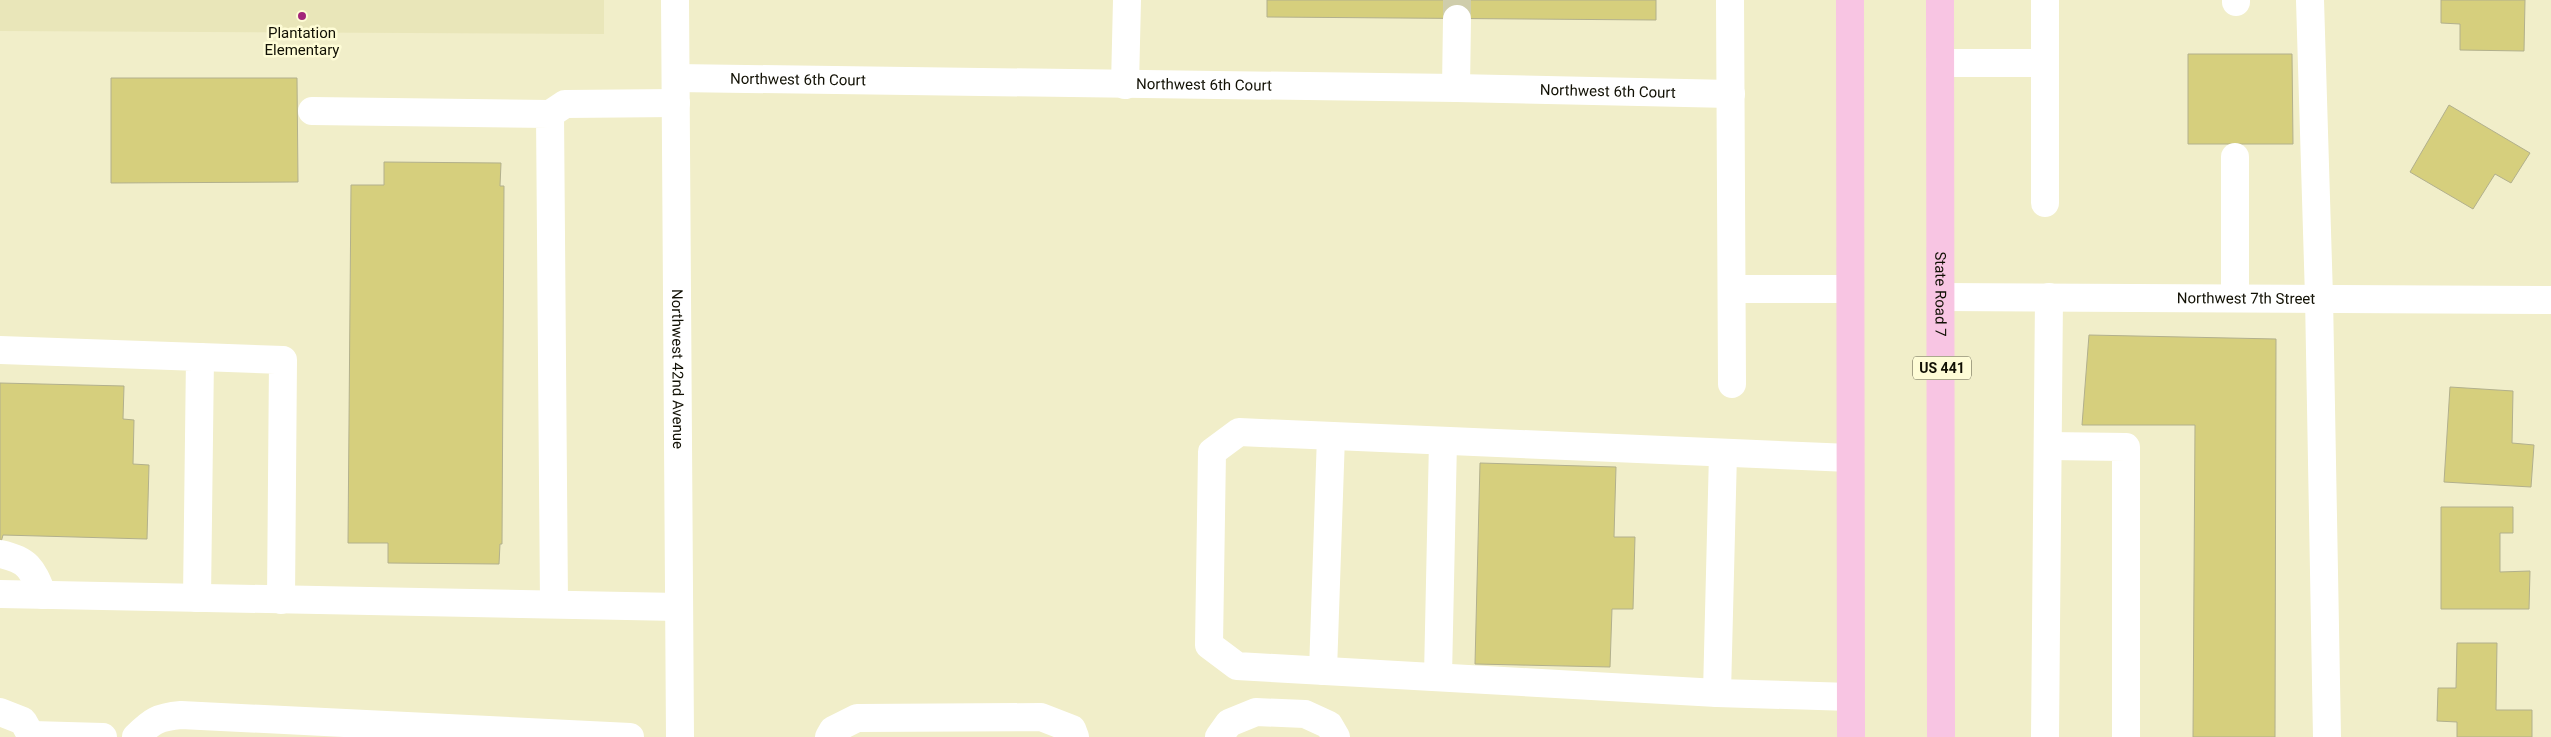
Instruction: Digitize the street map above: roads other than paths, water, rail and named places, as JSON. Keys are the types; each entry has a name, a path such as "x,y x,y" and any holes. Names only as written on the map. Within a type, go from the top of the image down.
{"main road":[{"path":"1850,0 1851,737"},
{"name":"State Road 7","path":"1940,0 1942,737"}],"street":[{"name":"Northwest 42nd Avenue","path":"675,0 680,737"},
{"path":"1125,85 1127,0"},
{"path":"1730,0 1732,384"},
{"path":"2045,0 2045,202"},
{"path":"2310,0 2319,297 2327,737"},
{"path":"1456,88 1457,19"},
{"path":"1940,63 2045,63"},
{"name":"Northwest 6th Court","path":"550,114 564,104 676,90 1125,85 1456,88 1731,94"},
{"path":"312,111 550,114 554,604"},
{"path":"2235,157 2235,297"},
{"path":"1732,289 1850,289"},
{"name":"Northwest 7th Street","path":"1942,297 2319,297 2551,300"},
{"path":"2044,737 2049,297"},
{"path":"0,350 283,360 281,600"},
{"path":"197,598 200,357"},
{"path":"1850,458 1239,432 1212,452 1209,645 1237,666 1717,693 1851,697"},
{"path":"1323,670 1331,436"},
{"path":"1438,676 1443,442"},
{"path":"2048,446 2126,447 2126,737"},
{"path":"1717,693 1722,453"},
{"path":"0,554 18,558 32,568 43,594"},
{"path":"0,594 679,607"},
{"path":"0,712 23,721 32,736 103,737"},
{"path":"1219,737 1229,723 1256,712 1305,714 1329,725 1336,737"},
{"path":"136,737 152,722 166,716 181,715 630,737"},
{"path":"829,737 833,730 857,718 1041,717 1072,729 1075,737"}],"tunnel":[{"path":"1457,0 1457,19"}],"place":[{"name":"Plantation Elementary","path":"302,16"}]}
